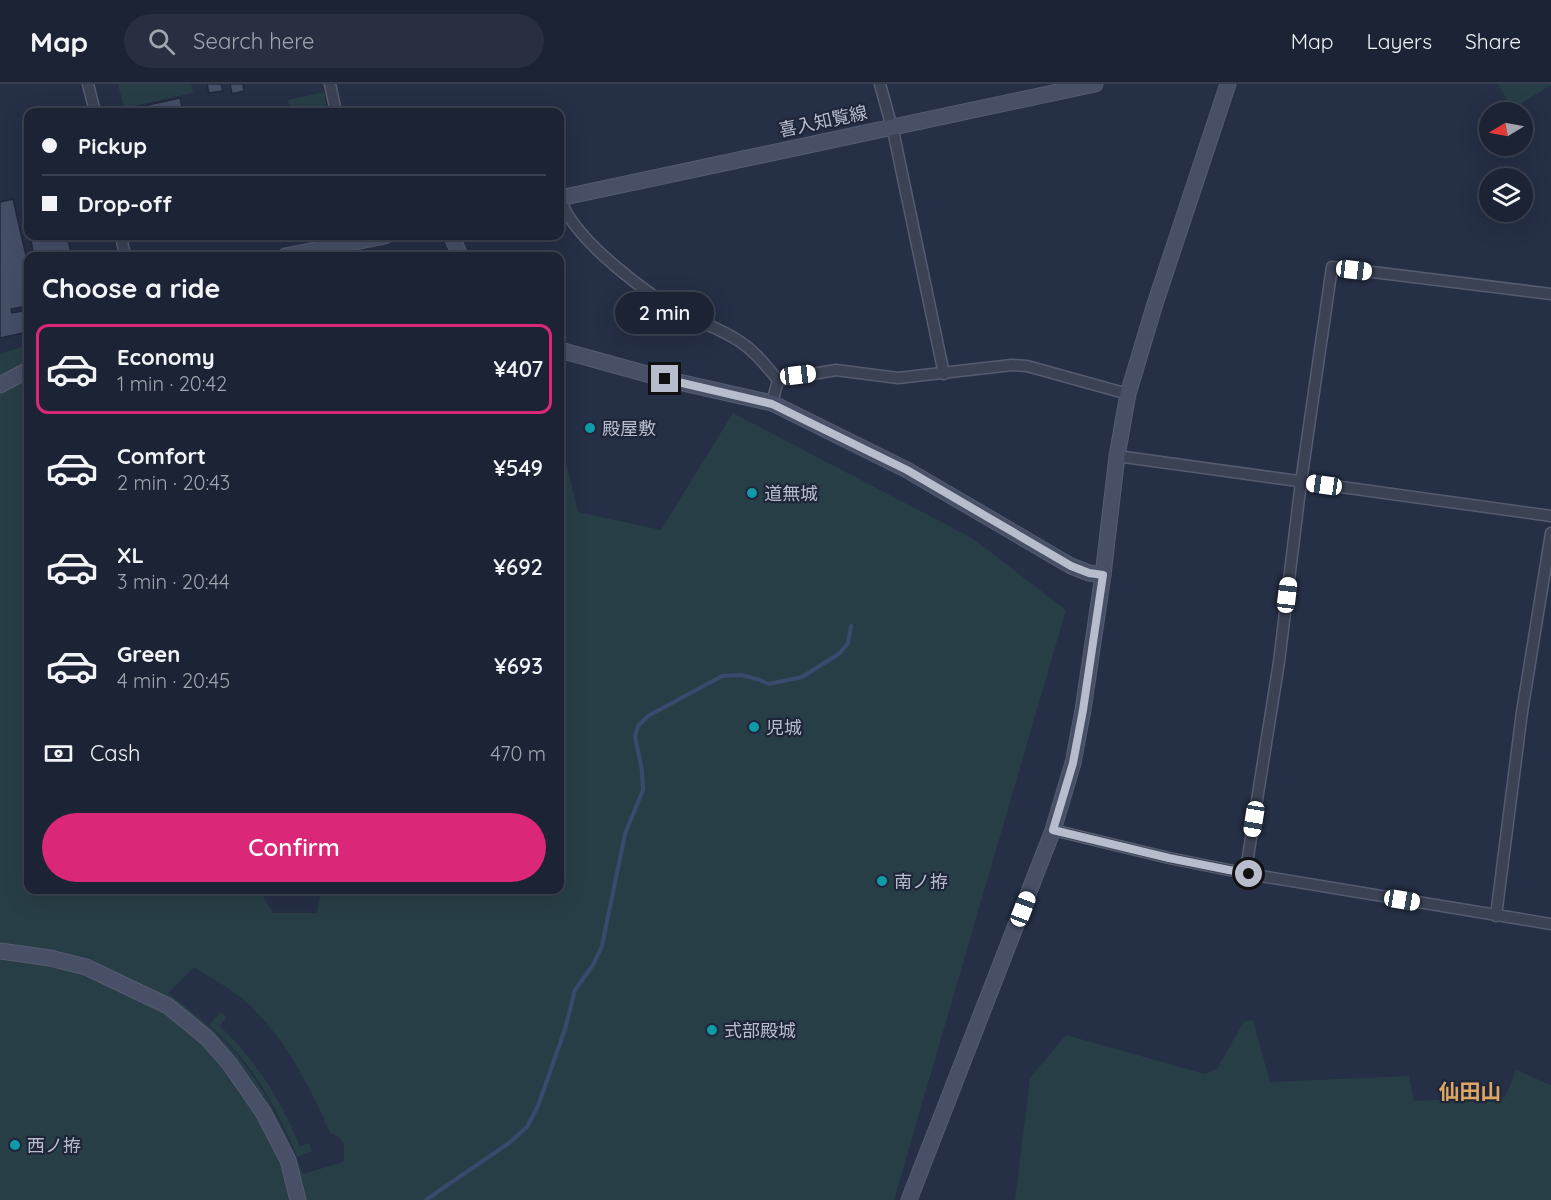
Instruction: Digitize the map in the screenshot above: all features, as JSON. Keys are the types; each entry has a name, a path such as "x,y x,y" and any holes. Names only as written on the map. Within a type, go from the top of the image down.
{"street":[{"path":"88,84 94,108"},
{"path":"330,84 335,108"},
{"path":"880,84 892,127 944,374"},
{"name":"喜入知覧線","path":"564,197 1095,84"},
{"path":"909,1200 1053,830 1073,763 1083,710 1103,575 1117,456 1128,394 1228,84"},
{"path":"564,208 580,232 641,287 676,310 738,340 752,350 778,380"},
{"path":"302,252 353,240"},
{"path":"1249,874 1247,863 1279,662 1301,482 1332,267 1551,294"},
{"path":"564,351 665,379 772,404 907,470 1071,566 1089,573 1103,575"},
{"path":"778,380 836,370 898,378 1012,365 1027,366 1128,394"},
{"path":"0,385 24,372"},
{"path":"772,404 778,380"},
{"path":"1117,456 1551,516"},
{"path":"1496,916 1522,712 1551,533"},
{"path":"1053,830 1169,858 1249,874 1551,924"},
{"path":"0,951 50,958 87,967 168,1006 207,1038 229,1063 263,1112 288,1160 298,1200"}],"shaded area":[{"path":"118,84 191,84 193,93 124,108"},
{"path":"1498,84 1551,84 1523,102 1508,102"},
{"path":"324,92 327,108 289,108 288,100"},
{"path":"24,346 24,894 263,894 273,913 317,913 320,894 564,894 564,453 578,512 661,530 733,413 972,538 1066,610 894,1200 0,1200 0,354","holes":["194,967 227,987 258,1014 283,1045 305,1080 330,1133 341,1140 344,1148 343,1162 303,1174 268,1099 245,1065 211,1028 168,993"]},
{"path":"221,1012 226,1018 220,1026 245,1053 266,1082 284,1112 300,1146 309,1143 312,1151 297,1157 281,1120 261,1085 238,1053 209,1025"},
{"path":"1253,1020 1270,1082 1409,1076 1414,1101 1505,1097 1516,1070 1551,1085 1551,1200 1015,1200 1030,1078 1066,1035 1205,1074 1217,1069 1244,1021"}],"building":[{"path":"207,84 221,84 223,91 209,93"},
{"path":"230,84 243,84 244,91 232,94"},
{"path":"180,98 182,108 148,108 148,105"},
{"path":"13,199 25,252 24,307 11,309 12,313 24,311 24,333 0,338 0,202"},
{"path":"31,240 68,240 71,252 33,252"}],"waterway":[{"path":"426,1200 509,1143 527,1127 538,1106 565,1029 575,990 593,965 602,946 625,834 643,790 635,736 638,726 648,716 722,676 741,675 769,684 802,677 840,653 848,643 851,626"}],"place":[{"name":"殿屋敷","path":"590,428"},
{"name":"道無城","path":"752,493"},
{"name":"児城","path":"754,727"},
{"name":"南ノ拵","path":"882,881"},
{"name":"式部殿城","path":"712,1030"},
{"name":"西ノ拵","path":"15,1145"}],"district":[{"name":"仙田山","path":"1470,1091"}],"route":[{"path":"665,379 772,404 907,470 1071,566 1089,573 1103,575 1073,763 1053,830 1169,858 1249,874"}]}
